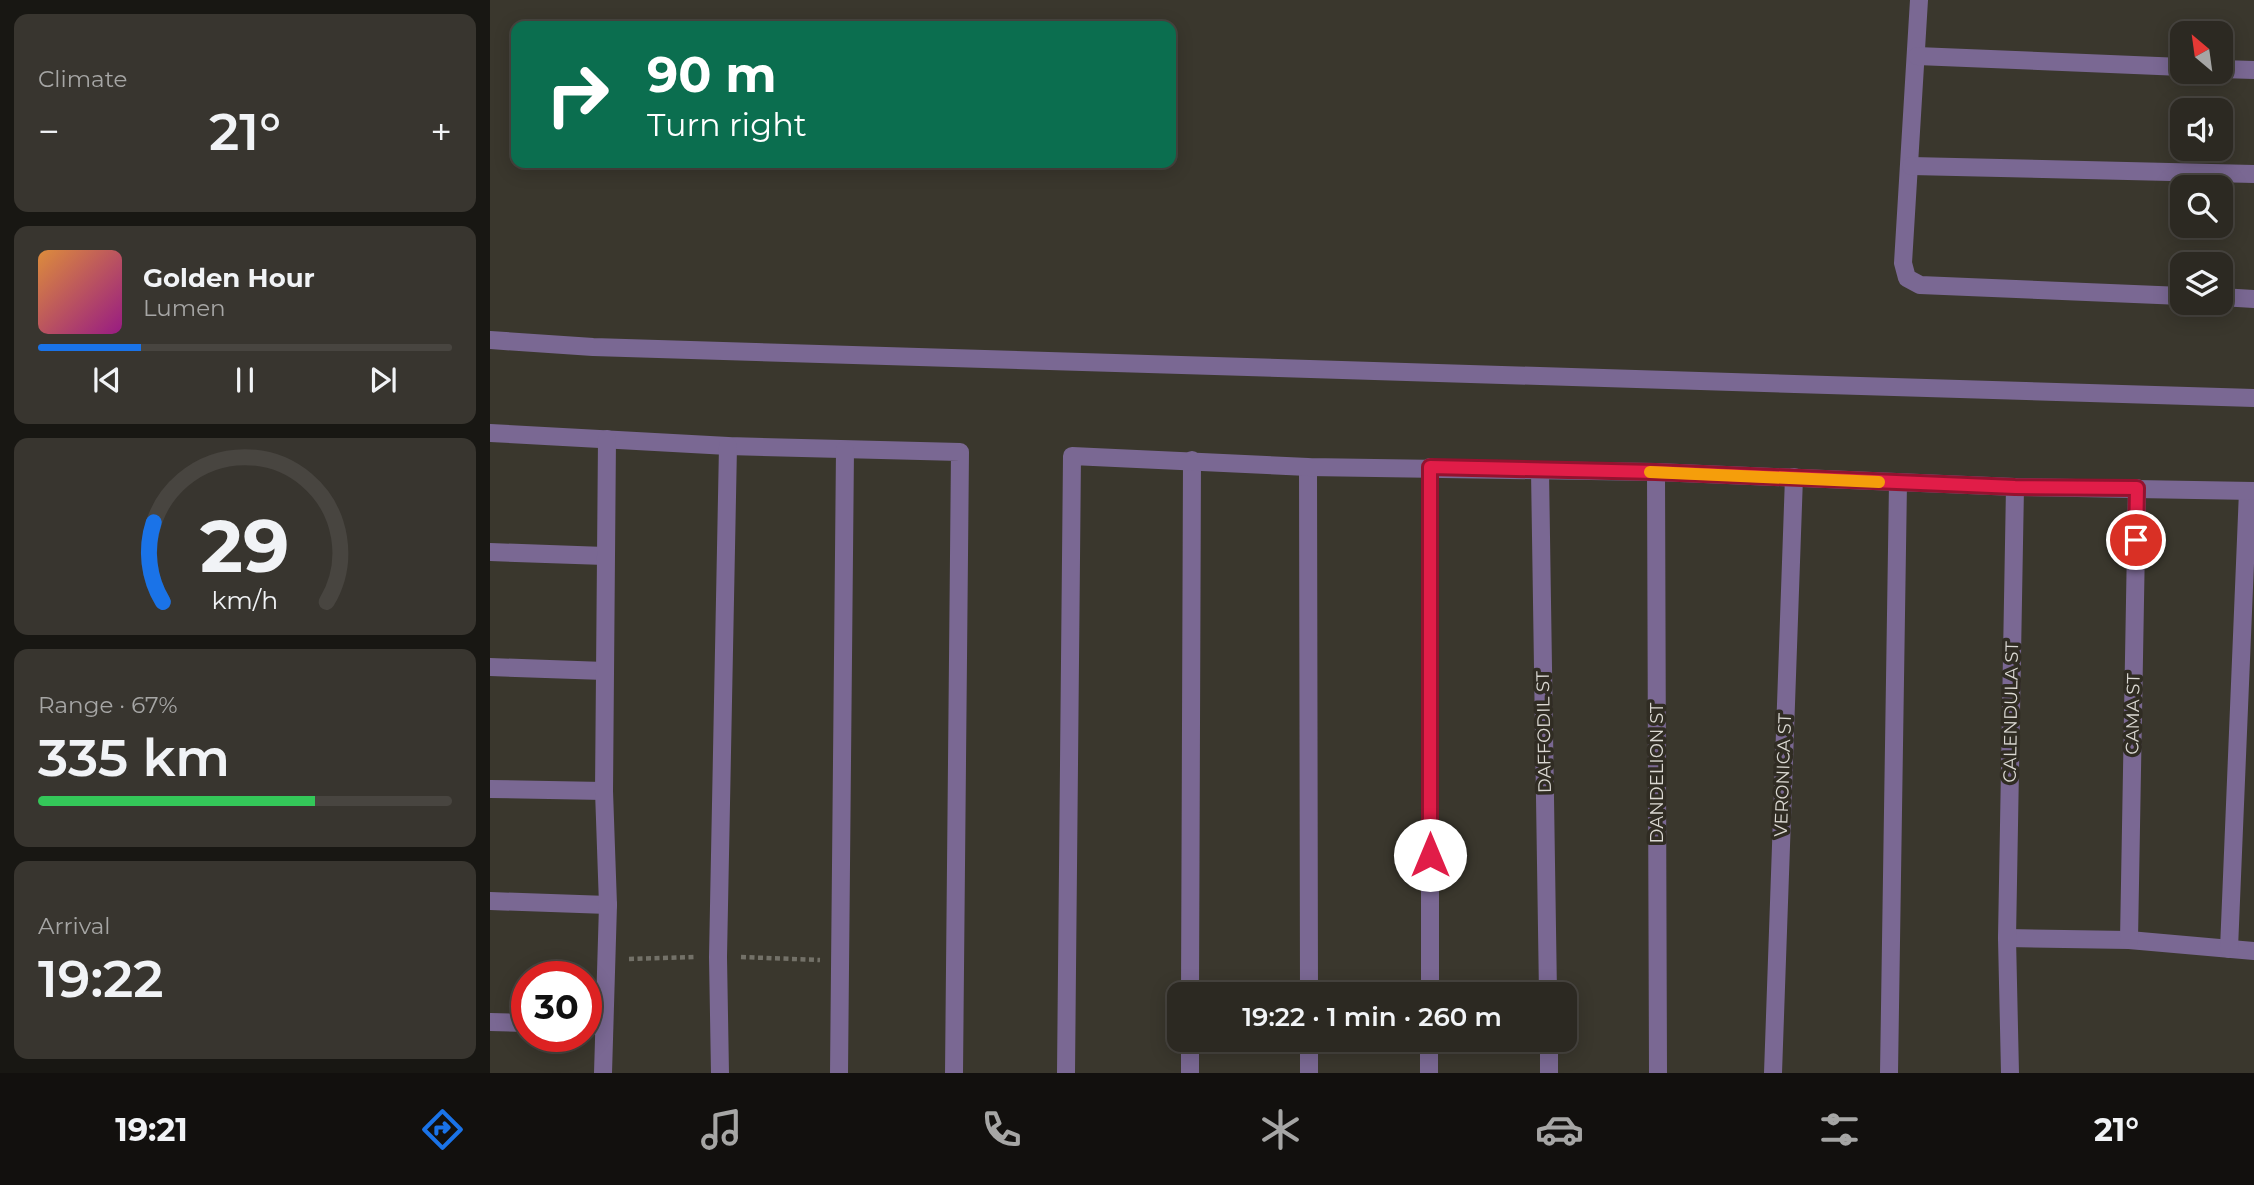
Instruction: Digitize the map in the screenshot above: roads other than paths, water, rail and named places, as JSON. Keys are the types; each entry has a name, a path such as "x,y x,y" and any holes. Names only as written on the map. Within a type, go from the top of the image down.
{"street":[{"path":"1919,0 1903,263 1907,278 1920,285 2170,295"},
{"path":"1917,56 2170,67"},
{"path":"2233,69 2254,70"},
{"path":"1911,166 2254,174"},
{"path":"2233,298 2254,299"},
{"path":"490,340 649,349 2254,398"},
{"path":"490,433 728,446 960,452 954,1073"},
{"path":"602,961 608,905 604,792 607,439"},
{"path":"720,1073 718,957 728,446"},
{"path":"839,1073 845,450"},
{"path":"1066,1073 1072,456 1308,467 1656,472 2015,487 2251,491 2229,949"},
{"path":"1190,982 1192,460"},
{"path":"1308,467 1309,982"},
{"path":"1430,467 1430,982"},
{"name":"DAFFODIL ST","path":"1540,471 1548,982"},
{"name":"DANDELION ST","path":"1656,472 1658,1073"},
{"name":"VERONICA ST","path":"1773,1073 1794,477"},
{"path":"1889,1073 1898,483"},
{"name":"CALENDULA ST","path":"2010,1073 2007,938 2015,487"},
{"name":"CAMA ST","path":"2129,940 2137,488"},
{"path":"490,552 605,556"},
{"path":"490,667 606,671"},
{"path":"490,789 604,792"},
{"path":"490,901 608,905"},
{"path":"2007,938 2129,940 2254,951"},
{"path":"490,1022 511,1023"},
{"path":"600,1052 603,1073"},
{"path":"1190,1052 1190,1073"},
{"path":"1309,1052 1309,1073"},
{"path":"1429,1052 1429,1073"},
{"path":"1549,1052 1549,1073"}]}
